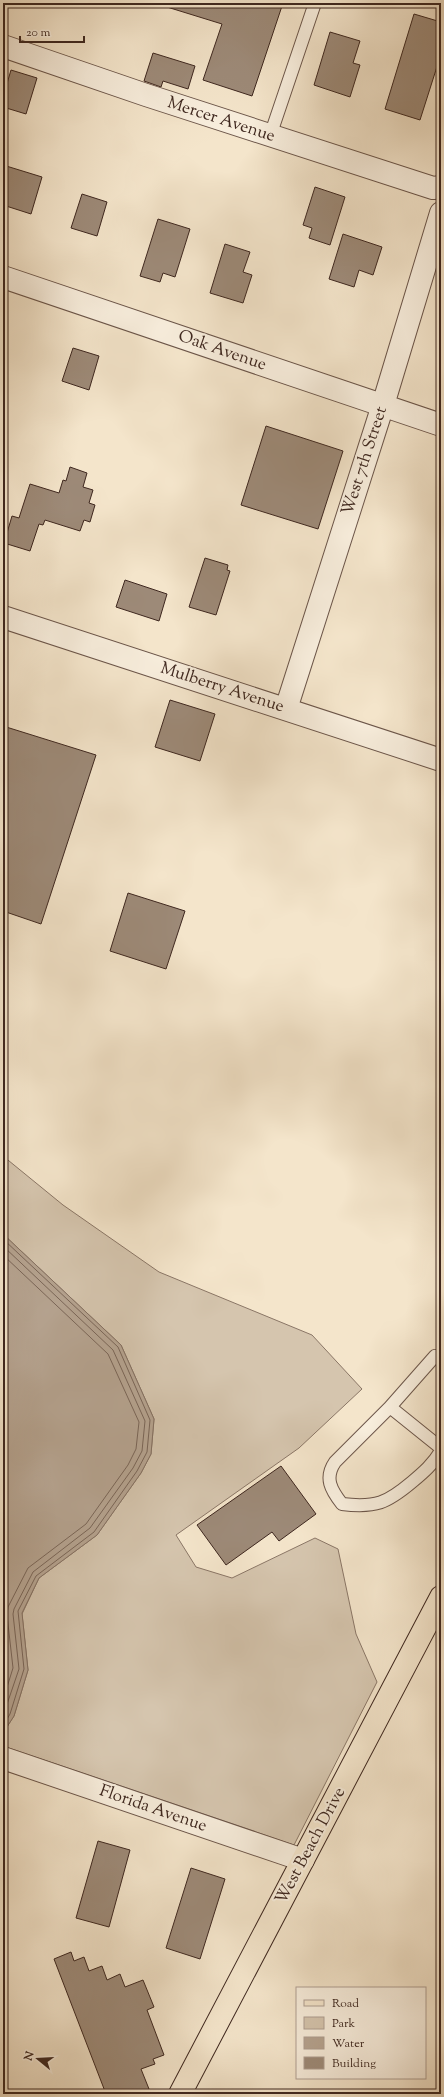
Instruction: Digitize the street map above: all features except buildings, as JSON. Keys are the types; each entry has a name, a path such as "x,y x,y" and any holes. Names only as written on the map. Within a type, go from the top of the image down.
{"main road":[{"name":"West Beach Drive","path":"180,2094 441,1597"}],"street":[{"name":"Mercer Avenue","path":"3,46 270,136 433,188 441,187"},
{"name":"West 7th Street","path":"286,709 383,405 441,213"},
{"name":"Oak Avenue","path":"3,277 441,425"},
{"name":"Mulberry Avenue","path":"3,617 441,760"},
{"name":"Florida Avenue","path":"3,1758 303,1860"}],"lane":[{"path":"270,136 316,3"},
{"path":"390,1407 441,1449 432,1465 392,1499 371,1505 342,1504 335,1495 329,1482 329,1470 335,1462 390,1407 435,1356 441,1360"}],"green space":[{"path":"3,1156 63,1205 159,1272 312,1335 362,1389 299,1448 176,1535 196,1567 232,1578 315,1538 338,1549 356,1634 377,1682 294,1845 3,1746 3,1733 14,1716 28,1670 22,1614 39,1578 97,1535 141,1473 151,1454 154,1419 121,1345 3,1234"}],"water":[{"path":"3,1234 121,1345 154,1419 151,1454 141,1473 97,1535 39,1578 22,1613 28,1670 14,1716 3,1733"}]}
